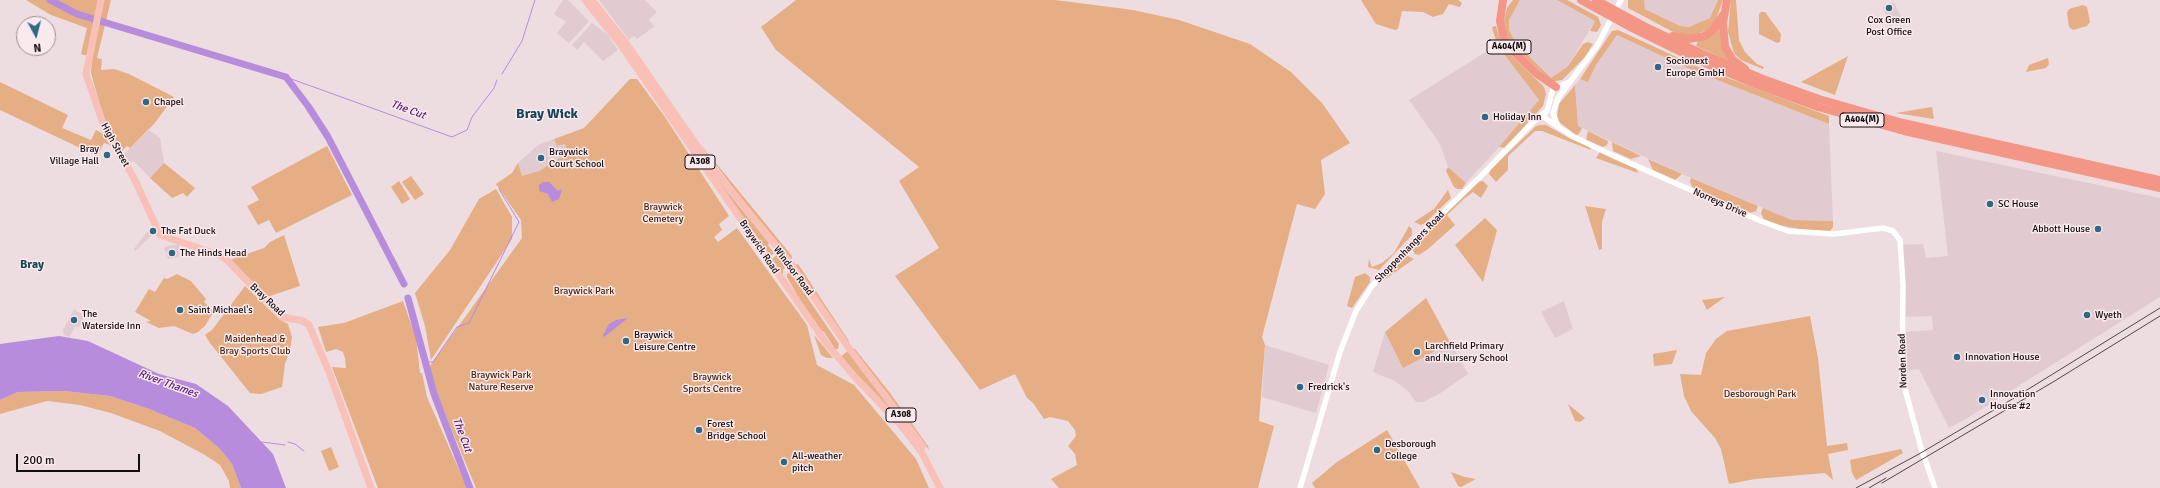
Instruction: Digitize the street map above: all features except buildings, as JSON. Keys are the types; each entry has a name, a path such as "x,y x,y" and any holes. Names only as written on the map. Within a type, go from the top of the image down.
{"highway":[{"name":"A404(M)","path":"1504,0 1500,25 1506,43 1557,92"},
{"name":"A404(M)","path":"1502,10 1508,0"},
{"name":"A404(M)","path":"1581,0 1632,28 1693,58 1755,84 1818,107 1904,131 2160,188"},
{"name":"A404(M)","path":"1596,0 1644,26 1709,57 1782,86 1840,106 1903,123 2160,180"},
{"name":"A404(M)","path":"1727,0 1724,12 1723,38 1731,58 1744,68 1782,86"},
{"name":"A404(M)","path":"1644,26 1677,38 1694,39 1705,36 1713,30 1724,12"}],"main road":[{"name":"Braywick Road","path":"585,0 620,45 826,343 855,377 900,424 921,451 940,488"},
{"name":"Windsor Road","path":"592,0 626,43 711,166 791,264 848,347 902,417 924,448 944,488"},
{"name":"High Street","path":"101,1 86,74 106,132 134,178 150,214"},
{"name":"Bray Road","path":"150,214 160,235 219,255 282,317 303,321 309,325 329,372 371,488"}],"street":[{"path":"1549,115 1557,92 1569,82 1597,46 1621,0"},
{"name":"Shoppenhangers Road","path":"1300,488 1340,352 1356,311 1379,276 1533,122 1549,115"},
{"name":"Norreys Drive","path":"1549,115 1559,126 1572,136 1609,154 1761,221 1788,231 1834,234 1883,228 1894,231"},
{"name":"Norden Road","path":"1894,231 1900,240 1903,285 1901,341 1904,386 1921,448 1935,488"}],"shaded area":[{"path":"563,0 568,0 589,21 569,43 557,33 566,22 554,14"},
{"path":"599,0 645,0 657,12 648,20 655,26 637,39 634,36 629,40"},
{"path":"1520,0 1557,0 1595,21 1568,66 1551,78 1516,43 1509,30 1509,20"},
{"path":"1644,0 1718,0 1710,18 1689,27 1680,26 1645,9"},
{"path":"1894,2 1902,19 1890,25 1883,7"},
{"path":"592,23 608,35 618,50 603,61 584,42 577,50 572,45"},
{"path":"1617,35 1692,70 1829,124 1833,221 1792,220 1682,174 1578,126 1575,85 1580,79 1588,82 1596,65"},
{"path":"1497,45 1539,100 1526,118 1466,183 1448,167 1440,144 1409,100"},
{"path":"149,130 160,138 164,163 150,178 134,161 130,164 124,154"},
{"name":"Braywick Court School","path":"554,139 557,146 565,144 568,153 539,171 522,176 518,163 538,145"},
{"path":"1936,151 2160,198 2160,297 1969,417 1949,428 1919,369 1905,371 1904,332 1933,330 1932,316 1905,317 1901,245 1923,244 1926,258 1948,256"},
{"path":"154,227 157,233 152,235 135,251 134,249 147,232"},
{"name":"The Hinds Head","path":"179,245 179,257 168,259 164,247"},
{"name":"Larchfield Primary and Nursery School","path":"1426,298 1468,374 1439,394 1423,402 1416,402 1408,391 1395,381 1373,372 1385,332"},
{"path":"1564,301 1573,329 1555,338 1541,312"},
{"path":"74,309 84,316 79,327 75,326 70,337 64,335 63,330"},
{"path":"1265,345 1329,365 1316,413 1262,397"}],"green space":[{"path":"26,0 111,0 97,58 102,59 101,70 114,69 129,74 174,97 154,124 130,148 127,146 122,151 107,130 91,73 92,57 81,54 87,28 51,15"},
{"path":"796,0 1055,0 1133,10 1179,20 1250,44 1291,72 1322,103 1350,143 1321,160 1325,194 1315,209 1297,204 1262,337 1265,345 1259,421 1274,426 1258,488 1059,488 1051,479 1077,465 1075,454 1068,446 1076,436 1075,430 1068,421 1050,417 1044,419 1033,403 1027,398 1015,374 980,390 895,276 939,248 899,181 919,167 776,50 761,27"},
{"path":"1361,0 1458,0 1462,3 1460,7 1449,4 1443,14 1433,17 1423,12 1402,11 1398,29 1395,30 1376,24"},
{"path":"1513,0 1520,0 1509,20 1509,30 1516,43 1551,78 1568,66 1583,44 1588,42 1593,44 1584,58 1562,80 1552,82 1513,46 1506,34 1504,21 1507,8"},
{"path":"1557,0 1567,0 1598,17 1601,25 1597,32 1590,31 1595,21"},
{"path":"1628,0 1644,0 1645,9 1680,26 1689,27 1710,18 1718,0 1723,0 1715,22 1709,30 1688,36 1677,34 1628,8"},
{"path":"1731,0 1736,0 1739,40 1745,52 1757,64 1764,67 1763,69 1741,60 1734,53 1728,32"},
{"path":"2083,5 2087,7 2090,22 2087,26 2073,30 2069,27 2067,13 2069,9"},
{"path":"1761,12 1765,12 1781,34 1780,42 1777,43 1759,34 1759,14"},
{"path":"1720,21 1732,62 1696,46 1698,40"},
{"path":"1496,26 1501,42 1510,54 1544,87 1546,94 1543,106 1505,148 1499,147 1539,100 1497,45 1492,27"},
{"path":"1618,30 1696,66 1829,116 1829,124 1692,70 1617,35 1596,65 1588,82 1580,79 1612,31"},
{"path":"1848,56 1835,95 1801,82"},
{"path":"2048,58 2049,64 2046,68 2026,72 2029,65"},
{"path":"630,79 637,79 665,117 729,216 719,224 722,230 714,237 718,242 737,228 807,325 817,365 854,385 916,459 929,488 476,488 427,370 522,238 521,220 496,184 512,173 518,163 522,176 539,171 568,153 565,144 557,146 554,139 584,128"},
{"path":"0,82 68,115 62,128 91,140 96,130 103,134 110,145 104,143 97,156 0,110"},
{"path":"1575,85 1578,126 1582,128 1579,134 1576,135 1558,121 1557,117 1559,104"},
{"path":"1932,107 1934,119 1896,113"},
{"path":"1546,125 1569,138 1590,147 1591,150 1542,131 1535,131 1508,156 1508,170 1496,182 1489,174 1491,169 1536,126"},
{"path":"1588,131 1608,141 1607,145 1603,147 1586,140"},
{"path":"697,140 792,256 791,260 788,260"},
{"path":"1612,142 1641,156 1631,159 1613,151"},
{"path":"692,143 725,189 769,243 768,245 774,253 769,258"},
{"path":"327,146 352,195 276,233 269,220 258,225 247,206 259,200 251,187"},
{"path":"1600,152 1636,168 1638,173 1596,158"},
{"path":"1648,159 1682,174 1675,180 1653,170"},
{"path":"164,163 195,188 187,197 183,193 172,198 150,178"},
{"path":"1448,167 1466,183 1462,189 1457,189 1454,187 1446,171"},
{"path":"411,176 424,194 415,200 402,182"},
{"path":"1691,178 1758,206 1756,211 1751,213 1693,188 1690,182"},
{"path":"399,181 410,199 402,204 391,187"},
{"path":"1483,181 1488,186 1481,198 1473,192 1465,198 1447,215 1455,225 1428,249 1419,255 1415,254 1411,247 1477,182"},
{"path":"496,189 512,217 512,239 431,360 425,326 415,293 450,250 479,199"},
{"path":"1448,190 1451,198 1425,223 1421,225 1414,222 1434,209"},
{"path":"1585,206 1606,209 1602,222 1602,249 1599,250"},
{"path":"1763,208 1792,220 1833,221 1833,227 1830,231 1810,231 1778,225 1764,220 1761,213"},
{"path":"1485,218 1497,230 1483,282 1455,245"},
{"path":"1409,226 1412,229 1412,235 1379,270 1368,267 1369,259 1372,267 1382,263 1394,253"},
{"path":"284,235 300,286 267,297 230,260 264,248 270,242"},
{"path":"778,254 787,265 783,270 783,278 771,260"},
{"path":"1404,254 1414,259 1377,285"},
{"path":"798,264 849,341 848,343 794,265"},
{"path":"790,272 839,344 838,349 835,349 824,332 814,325 787,277 787,274"},
{"path":"1365,273 1370,277 1370,282 1352,308 1347,306 1355,277"},
{"path":"177,274 191,281 206,299 204,302 214,311 205,326 193,334 174,326 159,328 146,322 151,321 135,312 149,289 155,292 164,278 167,279"},
{"name":"Maidenhead & Bray Sports Club","path":"245,286 279,319 288,324 292,337 290,350 285,364 282,387 261,394 250,393 205,335 212,330"},
{"path":"1725,297 1707,310 1702,300"},
{"path":"1426,298 1450,343 1403,368 1385,332"},
{"path":"403,301 416,338 420,373 422,373 427,397 467,488 378,488 332,367 346,368 343,352 336,349 326,352 318,327 344,323"},
{"name":"Desborough Park","path":"1810,316 1818,358 1827,446 1847,443 1848,450 1828,454 1833,480 1825,473 1755,479 1729,484 1721,449 1715,438 1691,411 1684,396 1680,374 1701,375 1706,353 1716,339 1727,331"},
{"path":"814,335 833,358 827,358 821,355"},
{"path":"851,348 855,349 890,393 928,446 929,450 888,394"},
{"path":"1677,350 1672,364 1654,366 1653,354"},
{"path":"848,351 915,440 840,357"},
{"path":"64,391 110,396 149,409 195,428 220,449 232,464 241,488 230,488 229,481 220,465 205,455 160,431 111,413 80,405 47,401 0,414 0,400 18,392"},
{"path":"1568,404 1585,418 1580,422 1575,421"},
{"name":"Desborough College","path":"1387,430 1420,488 1315,488 1312,483 1337,462"},
{"path":"331,447 339,467 329,471 321,451"},
{"path":"1901,449 1903,453 1856,480 1852,473 1850,460"},
{"path":"1451,472 1476,479 1461,487 1458,486"}],"water":[{"path":"543,182 549,182 558,191 562,189 559,199 552,202 548,194 539,191 539,185"},
{"path":"628,318 604,337 603,335 609,324 616,320"},
{"name":"River Thames","path":"59,336 88,341 159,374 196,384 228,406 273,454 286,488 241,488 232,464 220,449 195,428 149,409 110,396 64,391 18,392 0,400 0,344"}],"waterway":[{"name":"The Cut","path":"50,0 77,14 286,77 308,106 328,137 404,284"},
{"name":"The Cut","path":"502,74 522,41 535,0"},
{"name":"The Cut","path":"286,77 452,137 467,130 472,117 494,88 497,80"},
{"path":"426,362 433,362 457,327 469,323 519,222 499,189"},
{"name":"The Cut","path":"408,298 434,394 470,488"},
{"path":"262,442 285,445"},
{"path":"288,442 295,444 304,451"}],"railway":[{"path":"1856,488 1919,454 2009,401 2160,308"},
{"path":"1882,483 2053,382 2160,316"},
{"path":"1869,488 1886,478"}],"place":[{"name":"Cox Green Post Office","path":"1889,8"},
{"name":"Socionext Europe GmbH","path":"1658,67"},
{"name":"Chapel","path":"146,102"},
{"name":"Holiday Inn","path":"1485,117"},
{"name":"Bray Village Hall","path":"107,155"},
{"name":"Braywick Court School","path":"541,158"},
{"name":"SC House","path":"1990,204"},
{"name":"Abbott House","path":"2098,229"},
{"name":"The Fat Duck","path":"153,231"},
{"name":"The Hinds Head","path":"172,253"},
{"name":"Saint Michael's","path":"180,310"},
{"name":"Wyeth","path":"2087,315"},
{"name":"The Waterside Inn","path":"74,320"},
{"name":"Braywick Leisure Centre","path":"626,341"},
{"name":"Larchfield Primary and Nursery School","path":"1417,352"},
{"name":"Innovation House","path":"1957,357"},
{"name":"Fredrick's","path":"1300,387"},
{"name":"Innovation House #2","path":"1982,400"},
{"name":"Forest Bridge School","path":"699,430"},
{"name":"Desborough College","path":"1377,450"},
{"name":"All-weather pitch","path":"784,462"}],"district":[{"name":"Bray Wick","path":"547,114"},
{"name":"Bray","path":"32,265"}],"park label":[{"name":"Braywick Cemetery","path":"663,212"},
{"name":"Braywick Park","path":"584,291"},
{"name":"Braywick Park Nature Reserve","path":"501,380"},
{"name":"Braywick Sports Centre","path":"712,382"}]}
